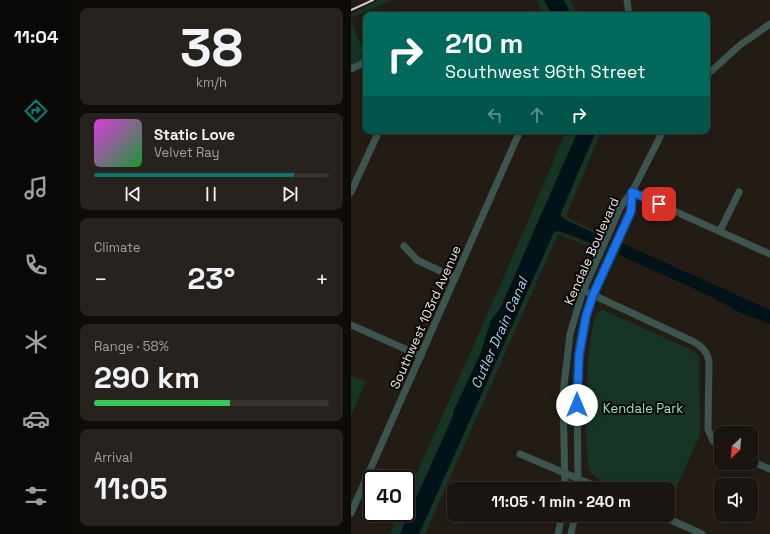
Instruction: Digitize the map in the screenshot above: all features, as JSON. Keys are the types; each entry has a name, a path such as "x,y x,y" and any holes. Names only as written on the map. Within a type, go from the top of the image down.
{"street":[{"path":"627,0 629,12"},
{"path":"710,71 739,45 770,24"},
{"path":"351,70 363,64"},
{"path":"351,192 378,134"},
{"name":"Southwest 103rd Avenue","path":"351,513 519,134"},
{"name":"Kendale Boulevard","path":"565,482 563,394 570,334 583,291 621,206 632,192 661,134"},
{"path":"632,192 770,254"},
{"name":"Kendale Boulevard","path":"577,482 578,367 582,335 593,295 631,211 632,192"},
{"path":"720,231 739,192"},
{"path":"404,246 417,260 455,278"},
{"path":"583,291 692,341 705,351 709,363 708,429 714,442"},
{"path":"351,325 421,356"},
{"path":"520,454 586,482"},
{"path":"758,464 770,469"},
{"path":"558,534 561,522"},
{"path":"571,534 574,522"},
{"path":"675,522 702,534"}],"green space":[{"path":"379,0 392,0 351,18 351,14"},
{"path":"537,0 544,0 550,12 542,12"},
{"path":"564,0 570,0 577,12 570,12"},
{"path":"351,22 363,50 363,52 360,54 363,60 351,66"},
{"path":"565,134 577,134 500,309 491,320 480,355 453,412 453,416 415,501 415,478 519,242"},
{"path":"595,134 600,134 566,217 601,235 602,239 560,215"},
{"path":"557,231 590,244 599,244 594,248 558,234 425,534 419,534 554,232"},
{"name":"Kendale Park","path":"603,310 692,350 699,356 700,435 675,490 675,482 603,482 590,471 586,416 588,365 593,323 597,312"},
{"path":"351,375 366,382 351,416"},
{"path":"395,522 405,522 400,534 390,534"}],"water":[{"path":"544,0 564,0 570,12 550,12"},
{"name":"Cutler Drain Canal","path":"577,134 595,134 560,215 602,239 599,244 593,244 563,232 554,232 419,534 400,534 405,522 415,522 415,501 453,416 453,412 480,355 491,320 500,309"},
{"path":"624,244 770,310 770,324 741,313 710,296 619,255 620,246"}],"railway":[{"path":"351,10 373,0"}],"route":[{"path":"577,405 579,355 586,316 593,295 631,211 632,192 659,204"}]}
